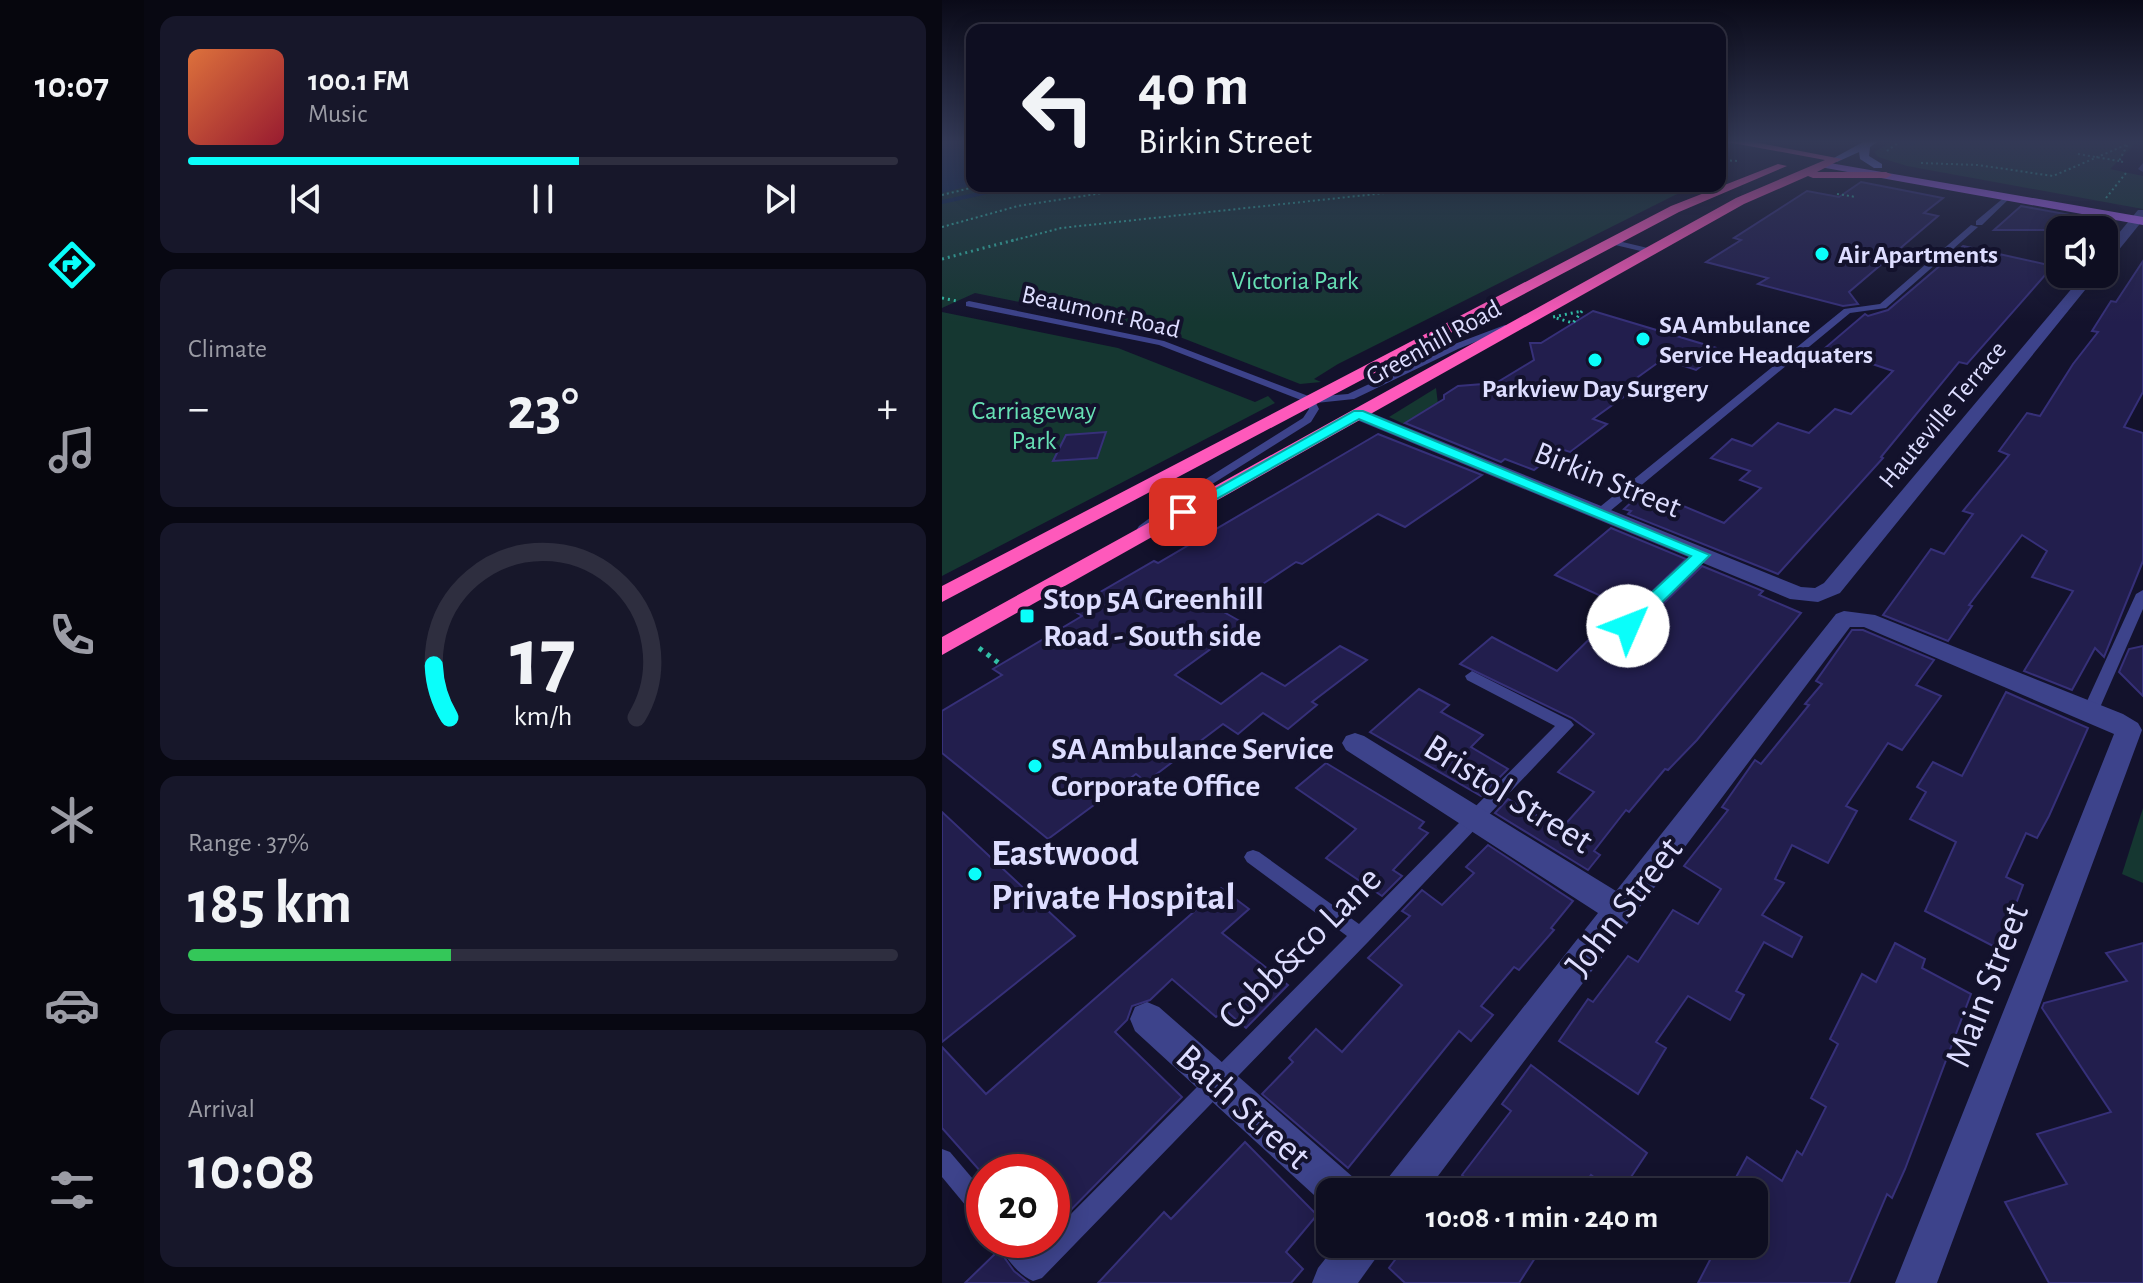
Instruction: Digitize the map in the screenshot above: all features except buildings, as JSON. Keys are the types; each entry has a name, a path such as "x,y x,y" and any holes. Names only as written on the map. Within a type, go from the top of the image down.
{"highway":[{"name":"Greenhill Road","path":"942,595 1692,202"},
{"name":"Greenhill Road","path":"942,647 1738,202"}],"main road":[{"path":"2046,202 2141,217"},
{"path":"2058,202 2141,217"}],"street":[{"path":"2118,243 2141,217"},
{"name":"Hauteville Terrace","path":"1832,588 2079,288"},
{"name":"Birkin Street","path":"1358,414 1798,594 1818,595 1832,588"},
{"name":"John Street","path":"1413,1178 1844,619 1867,620 2090,712"},
{"path":"2090,712 2136,729"},
{"name":"Main Street","path":"1916,1283 2136,729"},
{"name":"Bristol Street","path":"1355,743 1620,910"},
{"name":"Bath Street","path":"1147,1019 1324,1178"},
{"path":"1333,1283 1352,1258"}],"lane":[{"path":"1600,513 1847,311 1883,306 2003,202"},
{"path":"1614,242 1649,251"},
{"name":"Beaumont Road","path":"969,304 1161,343 1310,400"},
{"path":"1121,547 1186,496 1307,420 1314,409 1310,400 1350,397 1455,347 1524,322"},
{"path":"1628,626 1702,555"},
{"path":"2090,712 2143,594"},
{"name":"Cobb&co Lane","path":"1070,1231 1566,725 1472,676"},
{"path":"1253,857 1361,936"},
{"path":"942,1160 966,1189"},
{"name":"Cobb&co Lane","path":"1024,1258 1033,1269 1044,1258"}],"path":[{"path":"942,227 1043,202"},
{"path":"942,259 1061,228 1303,202"},
{"path":"978,648 1000,664"}],"green space":[{"name":"Victoria Park","path":"942,202 1661,202 1338,364 1314,379 1321,382 1300,384 1167,332 975,293 942,308"},
{"path":"2104,202 2143,202 2143,209"},
{"name":"Carriageway Park","path":"942,312 1118,348 1255,402 1268,396 1275,403 942,576"},
{"path":"1436,388 1438,404 1404,424 1389,417"},
{"path":"2143,808 2143,883 2122,874"}],"place":[{"name":"Air Apartments","path":"1822,254"},
{"name":"SA Ambulance Service Headquaters","path":"1643,339"},
{"name":"Parkview Day Surgery","path":"1595,360"},
{"name":"Stop 5A Greenhill Road - South side","path":"1027,616"},
{"name":"SA Ambulance Service Corporate Office","path":"1035,766"},
{"name":"Eastwood Private Hospital","path":"975,874"}],"route":[{"path":"1183,512 1358,414 1702,555 1628,626"}]}
